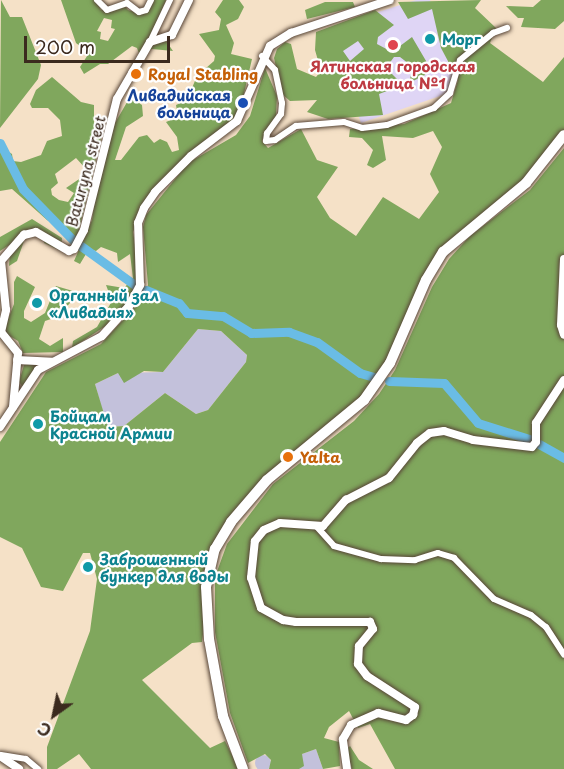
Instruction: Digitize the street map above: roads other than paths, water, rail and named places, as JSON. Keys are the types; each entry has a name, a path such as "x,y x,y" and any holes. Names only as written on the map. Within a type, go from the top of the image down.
{"highway":[{"path":"246,769 223,716 209,639 206,587 217,545 267,480 364,400 390,363 426,280 443,252 526,183 564,135"},
{"path":"246,769 227,714 214,644 210,592 212,570 220,549 270,484 373,398 392,368 437,269 456,245 528,186 564,141"}],"street":[{"path":"97,0 107,10 127,3 140,12 146,10 151,0"},
{"path":"150,42 170,0"},
{"path":"150,42 172,35 189,0"},
{"path":"1,431 34,375 53,362 102,336 129,306 140,285 138,223 144,208 161,185 191,156 237,121 270,46 291,33 390,0"},
{"path":"264,58 274,70 282,103 266,141 275,140 296,126 344,122 362,128 387,124 434,108 450,93 460,60 494,33 507,28"},
{"name":"Baturyna street","path":"17,360 16,348 2,339 1,332 6,310 0,261 24,235 36,232 69,251 74,249 84,230 117,99 150,42"},
{"path":"564,260 564,334"},
{"path":"12,414 17,360 53,362"},
{"path":"347,769 343,739 351,725 378,713 406,720 413,715 415,707 367,676 358,664 359,646 372,630 370,622 310,624 283,620 256,601 251,555 260,534 288,522 317,527 327,524 346,500 389,478 430,433 444,431 473,440 532,447 536,442 536,423 564,380"},
{"path":"317,527 333,546 381,559 415,560 438,553 454,558 494,599 531,615 546,627 564,654"},
{"path":"0,758 12,769"},
{"path":"0,758 19,769"},
{"path":"0,758 26,759 38,769"}],"waterway":[{"path":"0,143 23,189 74,241"},
{"path":"81,246 136,286"},
{"path":"146,290 179,303 187,313 223,316 251,333 289,332 317,342 360,373 378,378"},
{"path":"389,381 444,383 478,423 532,440"},
{"path":"539,444 564,458"}],"place":[{"name":"Морг","path":"430,39"},
{"name":"Ялтинская городская больница №1","path":"393,45"},
{"name":"Royal Stabling","path":"136,74"},
{"name":"Ливадийская больница","path":"243,103"},
{"name":"Органный зал «Ливадия»","path":"37,303"},
{"name":"Бойцам Красной Армии","path":"38,424"},
{"name":"Yalta","path":"288,457"},
{"name":"Заброшенный бункер для воды","path":"88,567"}]}
